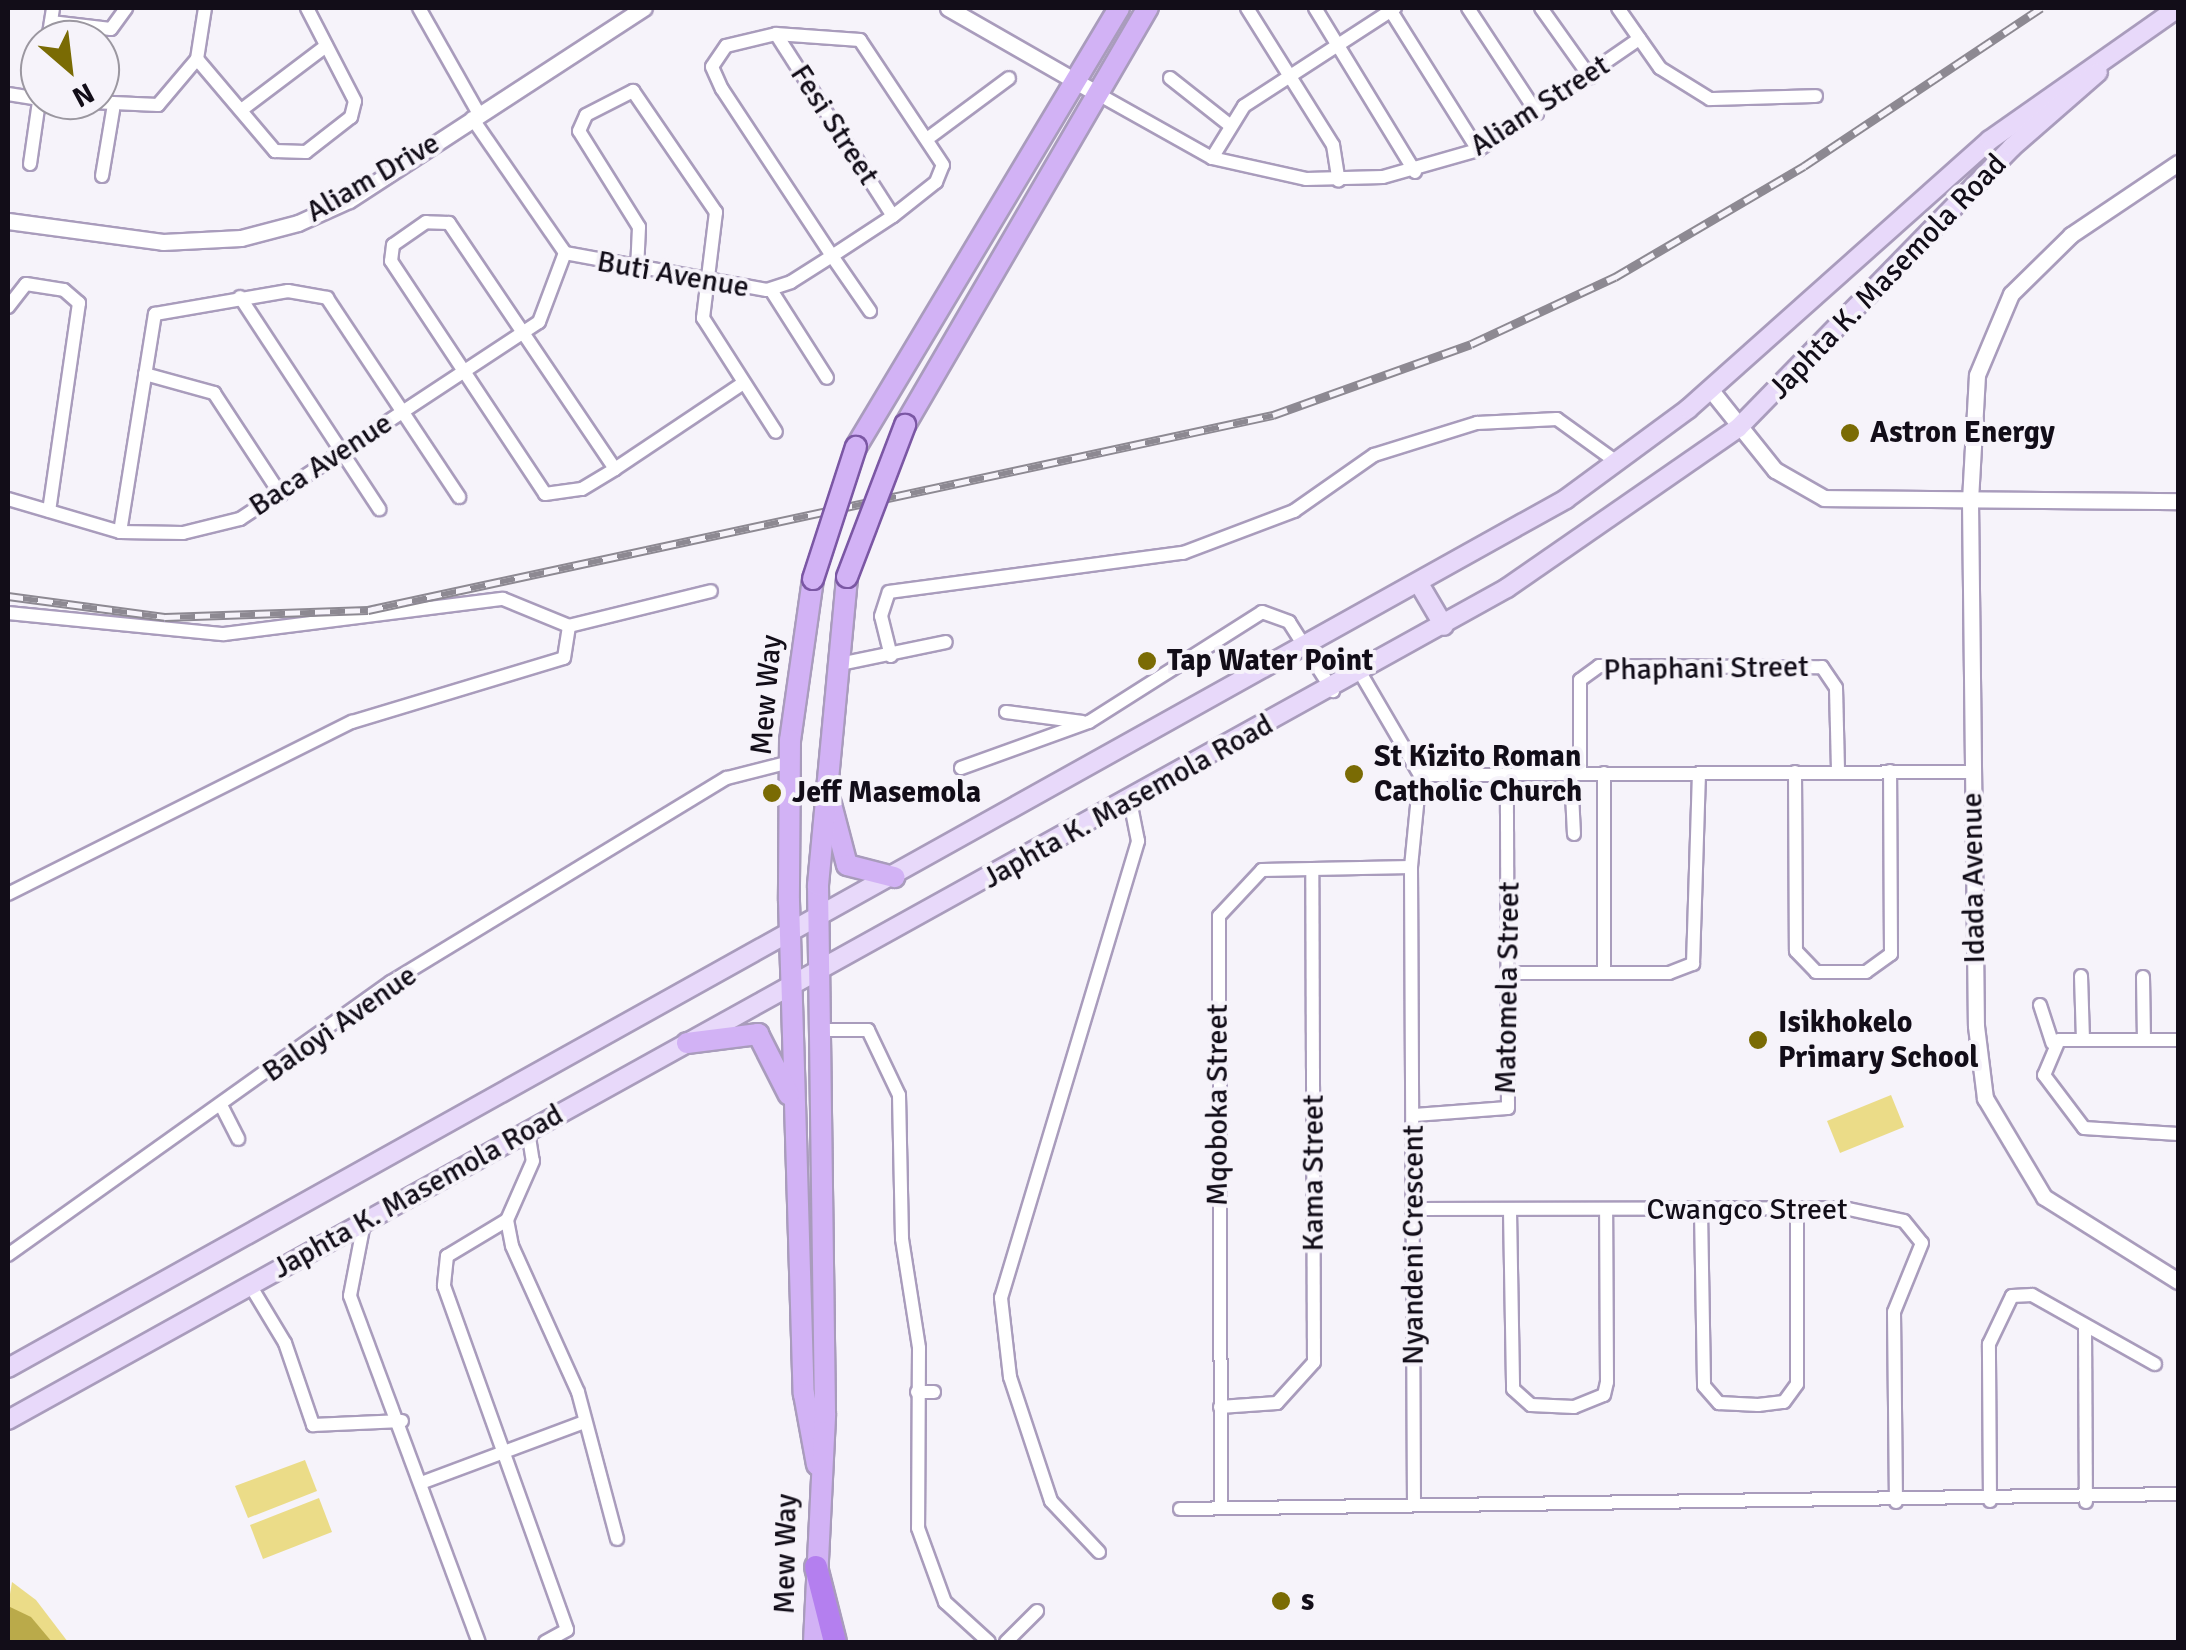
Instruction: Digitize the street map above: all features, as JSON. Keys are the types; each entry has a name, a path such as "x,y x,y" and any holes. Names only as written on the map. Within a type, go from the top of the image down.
{"highway":[{"path":"816,1568 836,1642"}],"main road":[{"name":"Mew Way","path":"818,1467 804,1394 790,935 790,762 813,579 856,447 1118,8"},
{"name":"Mew Way","path":"814,1642 825,752 832,666 846,577 905,425 1148,8"},
{"name":"Japhta K. Masemola Road","path":"8,1368 1421,588 1618,463 1710,389 1990,140 2178,8"},
{"name":"Japhta K. Masemola Road","path":"8,1420 1444,626 1738,428 1872,300 2012,147 2140,35"},
{"path":"1421,588 1444,626"},
{"path":"825,752 842,858 860,874 894,877"},
{"path":"687,1044 740,1029 763,1036 794,1106"}],"street":[{"path":"52,14 111,29 126,8"},
{"path":"120,109 158,105 198,59 205,8"},
{"path":"198,59 282,156 316,146 351,117 355,101 306,8"},
{"path":"419,8 475,116 565,253"},
{"name":"Aliam Drive","path":"8,221 163,242 241,238 348,200 644,8"},
{"path":"948,8 1098,94"},
{"path":"1247,8 1337,154 1339,181"},
{"path":"1315,8 1415,172"},
{"path":"1212,158 1227,123 1391,8 1478,150"},
{"path":"1468,8 1537,113"},
{"path":"1542,8 1590,77"},
{"path":"1618,8 1660,68 1710,99 1816,96"},
{"path":"870,311 712,67 726,46 776,34 866,43 930,136 1009,78"},
{"name":"Fesi Street","path":"776,34 892,216"},
{"name":"Aliam Street","path":"1098,94 1212,158 1339,181 1415,172 1478,150 1590,77 1639,39"},
{"path":"244,108 326,46"},
{"path":"1170,78 1227,123"},
{"path":"637,270 639,227 579,131 586,115 632,91 716,212 705,325 776,432"},
{"path":"30,164 38,120"},
{"path":"102,176 111,120"},
{"name":"Buti Avenue","path":"565,253 708,284 771,290 832,256 941,177 930,136"},
{"name":"Idada Avenue","path":"2178,163 2070,235 2011,294 1977,374 1970,502 1976,1044 1992,1118 2056,1208 2178,1282"},
{"path":"615,468 449,223 405,234 391,261 545,494 572,494 615,468 742,384"},
{"name":"Baca Avenue","path":"8,499 120,532 224,525 281,495 524,333 556,297 565,253"},
{"path":"8,307 26,284 64,290 79,303 49,512"},
{"path":"771,290 826,378"},
{"path":"120,532 158,311 240,297 324,295 402,412"},
{"path":"240,297 379,509"},
{"path":"145,374 214,393 281,495"},
{"path":"1710,389 1738,428 1790,482 1824,498 2178,501"},
{"name":"Baca Avenue","path":"402,412 459,498"},
{"path":"892,656 880,605 889,592 1183,553 1294,512 1374,455 1476,423 1557,419 1618,463"},
{"path":"8,613 224,634 503,599 569,626 711,591"},
{"path":"960,768 1089,722 1262,612 1280,614 1333,690"},
{"path":"8,894 352,722 564,658 569,626"},
{"path":"832,666 946,642"},
{"name":"Phaphani Street","path":"1575,773 1580,680 1619,666 1822,666 1836,688 1838,770"},
{"path":"1361,674 1420,775 1972,772"},
{"path":"1006,712 1089,722"},
{"name":"Baloyi Avenue","path":"8,1255 391,982 744,770 790,762"},
{"path":"1794,772 1798,958 1816,972 1866,972 1891,954 1890,771"},
{"path":"1509,972 1680,972 1696,960 1700,772"},
{"path":"1574,834 1575,773"},
{"path":"1604,773 1604,972"},
{"name":"Matomela Street","path":"1414,1115 1508,1108 1508,774"},
{"name":"Nyandeni Crescent","path":"1414,1505 1411,867 1420,775"},
{"path":"1099,1552 1062,1519 1042,1476 1010,1378 1000,1298 1138,841 1130,801"},
{"name":"Mqoboka Street","path":"1221,1508 1218,924 1228,898 1258,871 1411,867"},
{"name":"Kama Street","path":"1220,1406 1278,1404 1314,1362 1312,869"},
{"path":"2081,976 2082,1038"},
{"path":"2143,977 2144,1038"},
{"path":"2040,1005 2052,1044 2047,1088 2075,1122 2101,1133 2178,1134"},
{"path":"821,1030 868,1030 900,1095 917,1392 918,1528 945,1602 989,1642"},
{"path":"2052,1044 2082,1038 2178,1040"},
{"path":"221,1106 238,1140"},
{"path":"528,1131 532,1172 506,1220 447,1256 444,1276 567,1630 545,1642"},
{"name":"Cwangco Street","path":"1414,1210 1884,1213 1921,1238 1894,1312 1896,1502"},
{"path":"1510,1210 1513,1389 1531,1406 1574,1407 1606,1390 1606,1210"},
{"path":"1701,1212 1704,1386 1719,1403 1758,1404 1791,1399 1798,1384 1796,1210"},
{"path":"506,1220 584,1422 617,1539"},
{"path":"364,1223 350,1296 402,1421 478,1642"},
{"path":"250,1285 286,1343 314,1425 402,1421"},
{"path":"1990,1501 1989,1344 2000,1312 2028,1294 2156,1364"},
{"path":"2086,1326 2086,1502"},
{"path":"917,1392 934,1392"},
{"path":"422,1483 504,1448 584,1422"},
{"path":"1180,1509 2086,1502 2178,1494"},
{"path":"1006,1642 1036,1611"}],"shaded area":[{"path":"1891,1095 1904,1127 1840,1153 1827,1121"},
{"path":"305,1460 317,1491 248,1518 235,1486"},
{"path":"319,1498 332,1532 263,1559 250,1525"},
{"path":"12,1582 36,1600 68,1642 52,1642 8,1606"},
{"path":"8,1606 31,1617 52,1642 8,1642"}],"railway":[{"path":"8,596 165,617 368,610 1273,415 1471,344 1615,277 1804,166 2041,8"}],"place":[{"name":"Astron Energy","path":"1850,433"},
{"name":"Tap Water Point","path":"1147,661"},
{"name":"St Kizito Roman Catholic Church","path":"1354,774"},
{"name":"Jeff Masemola","path":"772,793"},
{"name":"Isikhokelo Primary School","path":"1758,1040"},
{"name":"s","path":"1281,1601"}]}
